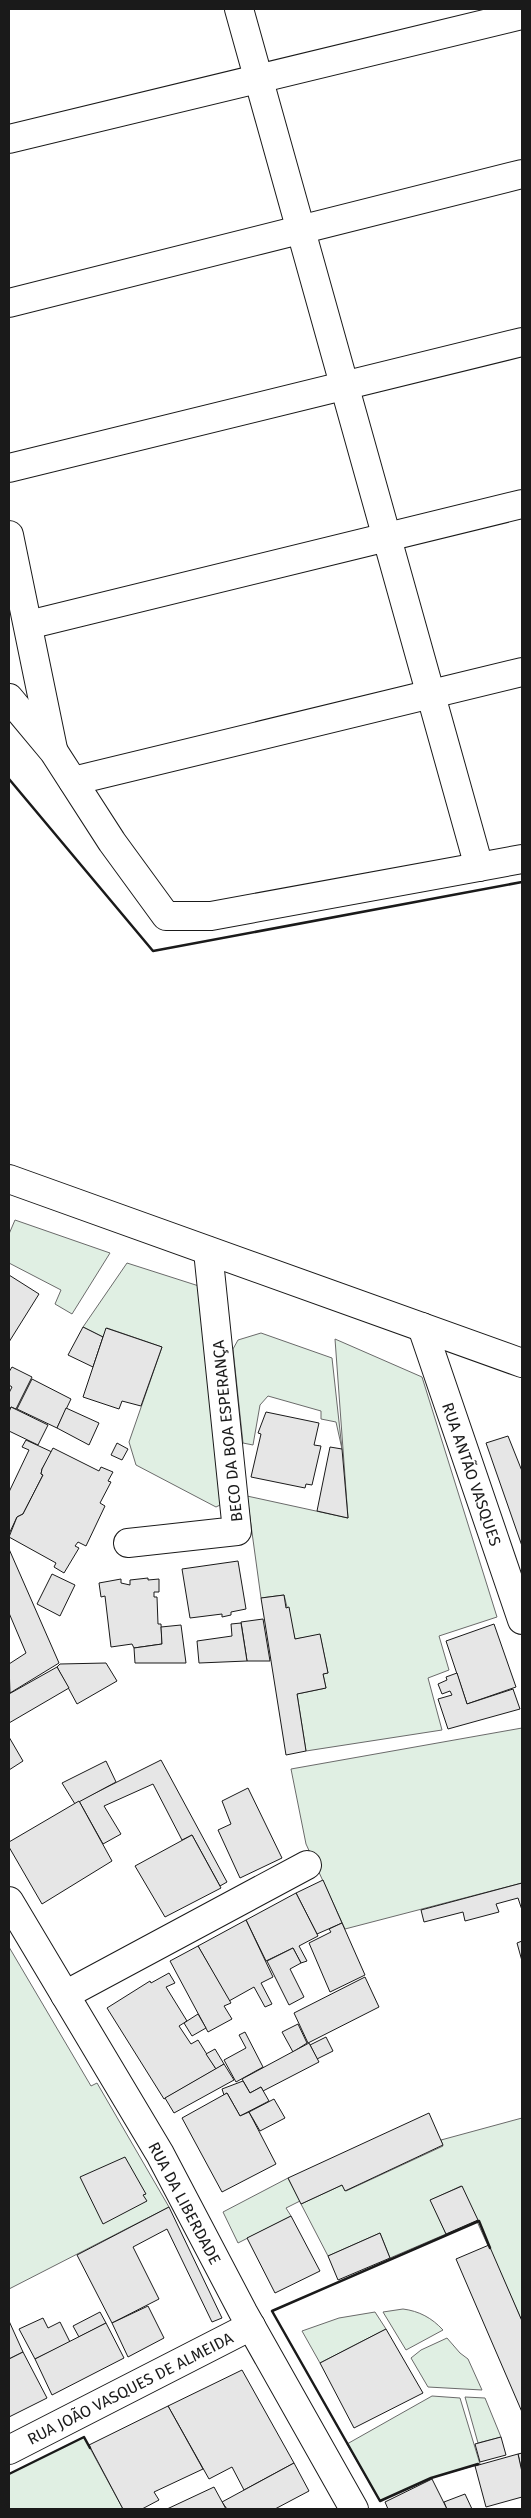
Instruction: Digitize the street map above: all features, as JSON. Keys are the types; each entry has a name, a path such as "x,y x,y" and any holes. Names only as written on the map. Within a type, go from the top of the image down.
{"street":[{"path":"240,9 479,867"},
{"path":"9,139 522,15"},
{"path":"9,303 522,174"},
{"path":"9,468 522,342"},
{"path":"28,625 522,504"},
{"path":"9,535 54,752"},
{"path":"73,781 522,672"},
{"path":"9,698 54,752 112,842 166,916 211,916 522,859"},
{"path":"9,1179 522,1364"},
{"name":"BECO DA BOA ESPERANÇA","path":"128,1543 237,1531 208,1251"},
{"name":"RUA ANTÃO VASQUES","path":"422,1328 522,1620"},
{"path":"65,1995 308,1865"},
{"name":"RUA DA LIBERDADE","path":"9,1902 160,2154 251,2326 354,2509"},
{"name":"RUA JOÃO VASQUES DE ALMEIDA","path":"9,2450 251,2326"}],"green space":[{"path":"15,1220 110,1253 72,1314 55,1304 61,1290 9,1263 9,1234"},
{"path":"127,1263 202,1287 224,1503 216,1507 136,1465 129,1442 162,1347 107,1328 103,1337 83,1327"},
{"path":"261,1333 332,1358 342,1449 336,1422 321,1419 321,1411 268,1396 260,1405 253,1445 243,1443 233,1349 238,1340"},
{"path":"335,1339 422,1377 497,1617 439,1636 449,1670 428,1678 442,1730 306,1751 297,1694 326,1688 323,1674 328,1673 320,1635 295,1639 284,1595 261,1598 247,1496 348,1518"},
{"path":"522,1728 522,1883 345,1929 306,1844 291,1769"},
{"path":"9,1947 91,2086 97,2083 169,2207 9,2289"},
{"path":"522,2118 522,2321 461,2186 431,2200 446,2234 390,2258 380,2233 328,2256 301,2204 342,2185 346,2191 443,2146 441,2140"},
{"path":"288,2178 300,2201 286,2208 291,2216 238,2243 223,2212"},
{"path":"403,2309 425,2316 443,2330 406,2350 383,2312"},
{"path":"375,2312 386,2329 320,2363 302,2331 339,2318"},
{"path":"447,2338 468,2359 482,2390 428,2387 411,2358 421,2350"},
{"path":"432,2396 460,2398 480,2464 431,2478 380,2501 347,2444"},
{"path":"465,2397 485,2398 501,2437 478,2443"},
{"path":"84,2437 123,2509 9,2509 9,2474"}],"building":[{"path":"9,1275 39,1294 9,1342"},
{"path":"83,1327 103,1337 93,1367 68,1355"},
{"path":"106,1328 162,1347 141,1406 122,1401 119,1409 83,1397"},
{"path":"12,1367 32,1377 16,1409 11,1407 9,1412 9,1393 12,1387 9,1385 9,1372"},
{"path":"32,1379 71,1399 57,1428 17,1409"},
{"path":"11,1407 48,1425 38,1445 9,1431 9,1412"},
{"path":"66,1408 99,1423 89,1445 57,1428"},
{"path":"266,1412 319,1423 314,1445 321,1446 312,1485 306,1484 305,1488 251,1477 261,1434 258,1433"},
{"path":"508,1436 522,1471 522,1546 486,1443"},
{"path":"26,1440 52,1452 42,1469 41,1474 43,1475 23,1514 17,1517 9,1534 9,1492 29,1450 22,1447"},
{"path":"117,1443 128,1449 122,1460 111,1455"},
{"path":"330,1447 342,1449 348,1518 317,1511"},
{"path":"53,1448 99,1471 101,1467 113,1472 108,1481 111,1482 100,1503 105,1506 86,1546 78,1542 75,1546 79,1548 64,1573 54,1567 56,1563 9,1537 17,1517 23,1514 43,1475 41,1474 42,1469"},
{"path":"9,1549 59,1663 10,1693 9,1664 26,1653 9,1613"},
{"path":"238,1561 246,1609 231,1612 231,1615 222,1617 222,1614 190,1618 182,1569"},
{"path":"52,1574 75,1585 60,1616 37,1604"},
{"path":"148,1578 148,1580 159,1579 159,1592 154,1592 154,1597 157,1597 158,1624 161,1624 162,1644 134,1648 132,1644 111,1647 105,1596 101,1597 99,1583 121,1579 121,1583 130,1585 130,1580"},
{"path":"284,1595 286,1608 289,1607 295,1639 320,1634 328,1673 323,1674 326,1688 297,1694 306,1751 286,1755 261,1598"},
{"path":"263,1619 270,1661 247,1661 241,1622"},
{"path":"241,1623 247,1661 199,1663 197,1641 232,1636 231,1624"},
{"path":"494,1624 516,1687 467,1704 446,1641"},
{"path":"181,1625 186,1663 135,1663 134,1648 162,1644 161,1627"},
{"path":"106,1663 117,1681 77,1704 57,1667 60,1664"},
{"path":"57,1667 69,1688 9,1723 9,1694"},
{"path":"457,1673 467,1704 513,1689 520,1709 448,1729 438,1699 452,1695 450,1691 442,1694 438,1684 447,1680 446,1677"},
{"path":"9,1737 23,1761 9,1770"},
{"path":"161,1760 227,1882 220,1886 192,1835 182,1840 153,1784 104,1806 121,1834 103,1844 79,1801"},
{"path":"106,1761 116,1782 75,1804 62,1783"},
{"path":"248,1788 282,1858 240,1878 218,1830 231,1824 222,1801"},
{"path":"79,1801 112,1861 42,1904 9,1847 9,1842"},
{"path":"192,1835 221,1888 165,1917 135,1866"},
{"path":"323,1880 342,1923 317,1934 296,1893"},
{"path":"522,1883 522,1910 518,1898 496,1904 499,1912 465,1921 463,1912 424,1922 421,1910"},
{"path":"296,1893 318,1936 299,1946 307,1961 301,1963 293,1948 266,1961 246,1920"},
{"path":"246,1920 273,1977 261,1983 272,2004 265,2007 254,1987 229,2001 198,1946"},
{"path":"342,1923 365,1975 330,1992 309,1943 331,1932 329,1929"},
{"path":"522,1941 522,1961 517,1943"},
{"path":"198,1946 231,2003 224,2006 232,2019 208,2032 170,1961"},
{"path":"293,1948 301,1963 290,1969 304,1997 289,2005 267,1961"},
{"path":"169,1973 175,1983 166,1987 187,2021 179,2026 191,2044 198,2040 216,2069 164,2099 107,2008 150,1981 151,1983"},
{"path":"365,1977 379,2007 308,2043 294,2013"},
{"path":"198,2014 206,2028 192,2036 184,2023"},
{"path":"298,2024 307,2043 293,2052 282,2032"},
{"path":"245,2032 263,2067 236,2082 224,2060 246,2048 239,2035"},
{"path":"326,2037 333,2051 317,2059 310,2045"},
{"path":"309,2043 319,2062 263,2091 261,2087 250,2093 242,2079"},
{"path":"215,2049 224,2064 216,2069 206,2054"},
{"path":"224,2064 234,2080 174,2113 165,2098"},
{"path":"243,2081 250,2093 261,2087 269,2101 240,2116 227,2093 224,2095 222,2089"},
{"path":"227,2093 240,2116 249,2112 276,2164 222,2192 182,2118"},
{"path":"274,2099 285,2118 260,2131 249,2112"},
{"path":"429,2113 443,2145 345,2191 342,2185 301,2204 288,2178"},
{"path":"125,2157 146,2194 143,2195 147,2201 103,2224 80,2177"},
{"path":"462,2186 478,2220 446,2234 430,2200"},
{"path":"169,2207 222,2318 212,2322 167,2229 133,2247 159,2299 112,2323 77,2255"},
{"path":"291,2216 320,2271 275,2293 247,2238"},
{"path":"380,2233 390,2258 338,2280 328,2256"},
{"path":"489,2245 522,2321 522,2412 456,2259"},
{"path":"148,2306 164,2338 128,2357 112,2323"},
{"path":"100,2312 106,2323 79,2337 73,2326"},
{"path":"43,2318 48,2328 60,2322 70,2342 35,2359 19,2329"},
{"path":"9,2321 23,2352 9,2359"},
{"path":"106,2323 124,2358 52,2395 35,2359"},
{"path":"386,2329 423,2393 354,2428 320,2363"},
{"path":"23,2352 47,2398 9,2417 9,2359"},
{"path":"242,2370 294,2463 244,2490 232,2467 209,2479 168,2406"},
{"path":"168,2406 203,2469 154,2492 159,2500 142,2509 123,2509 89,2445"},
{"path":"501,2437 506,2455 480,2462 475,2444"},
{"path":"522,2453 522,2472 518,2454"},
{"path":"518,2454 522,2472 522,2497 486,2507 475,2466"},
{"path":"294,2463 309,2491 275,2509 227,2509 222,2502"},
{"path":"432,2479 447,2509 388,2509 385,2502"},
{"path":"214,2487 226,2509 167,2509"},
{"path":"465,2494 472,2509 447,2509 444,2502"}],"wall":[{"path":"9,779 153,951 522,882"},
{"path":"478,2464 431,2478 380,2501 272,2311 479,2221 490,2248"},
{"path":"9,2474 84,2437 90,2448"}]}
